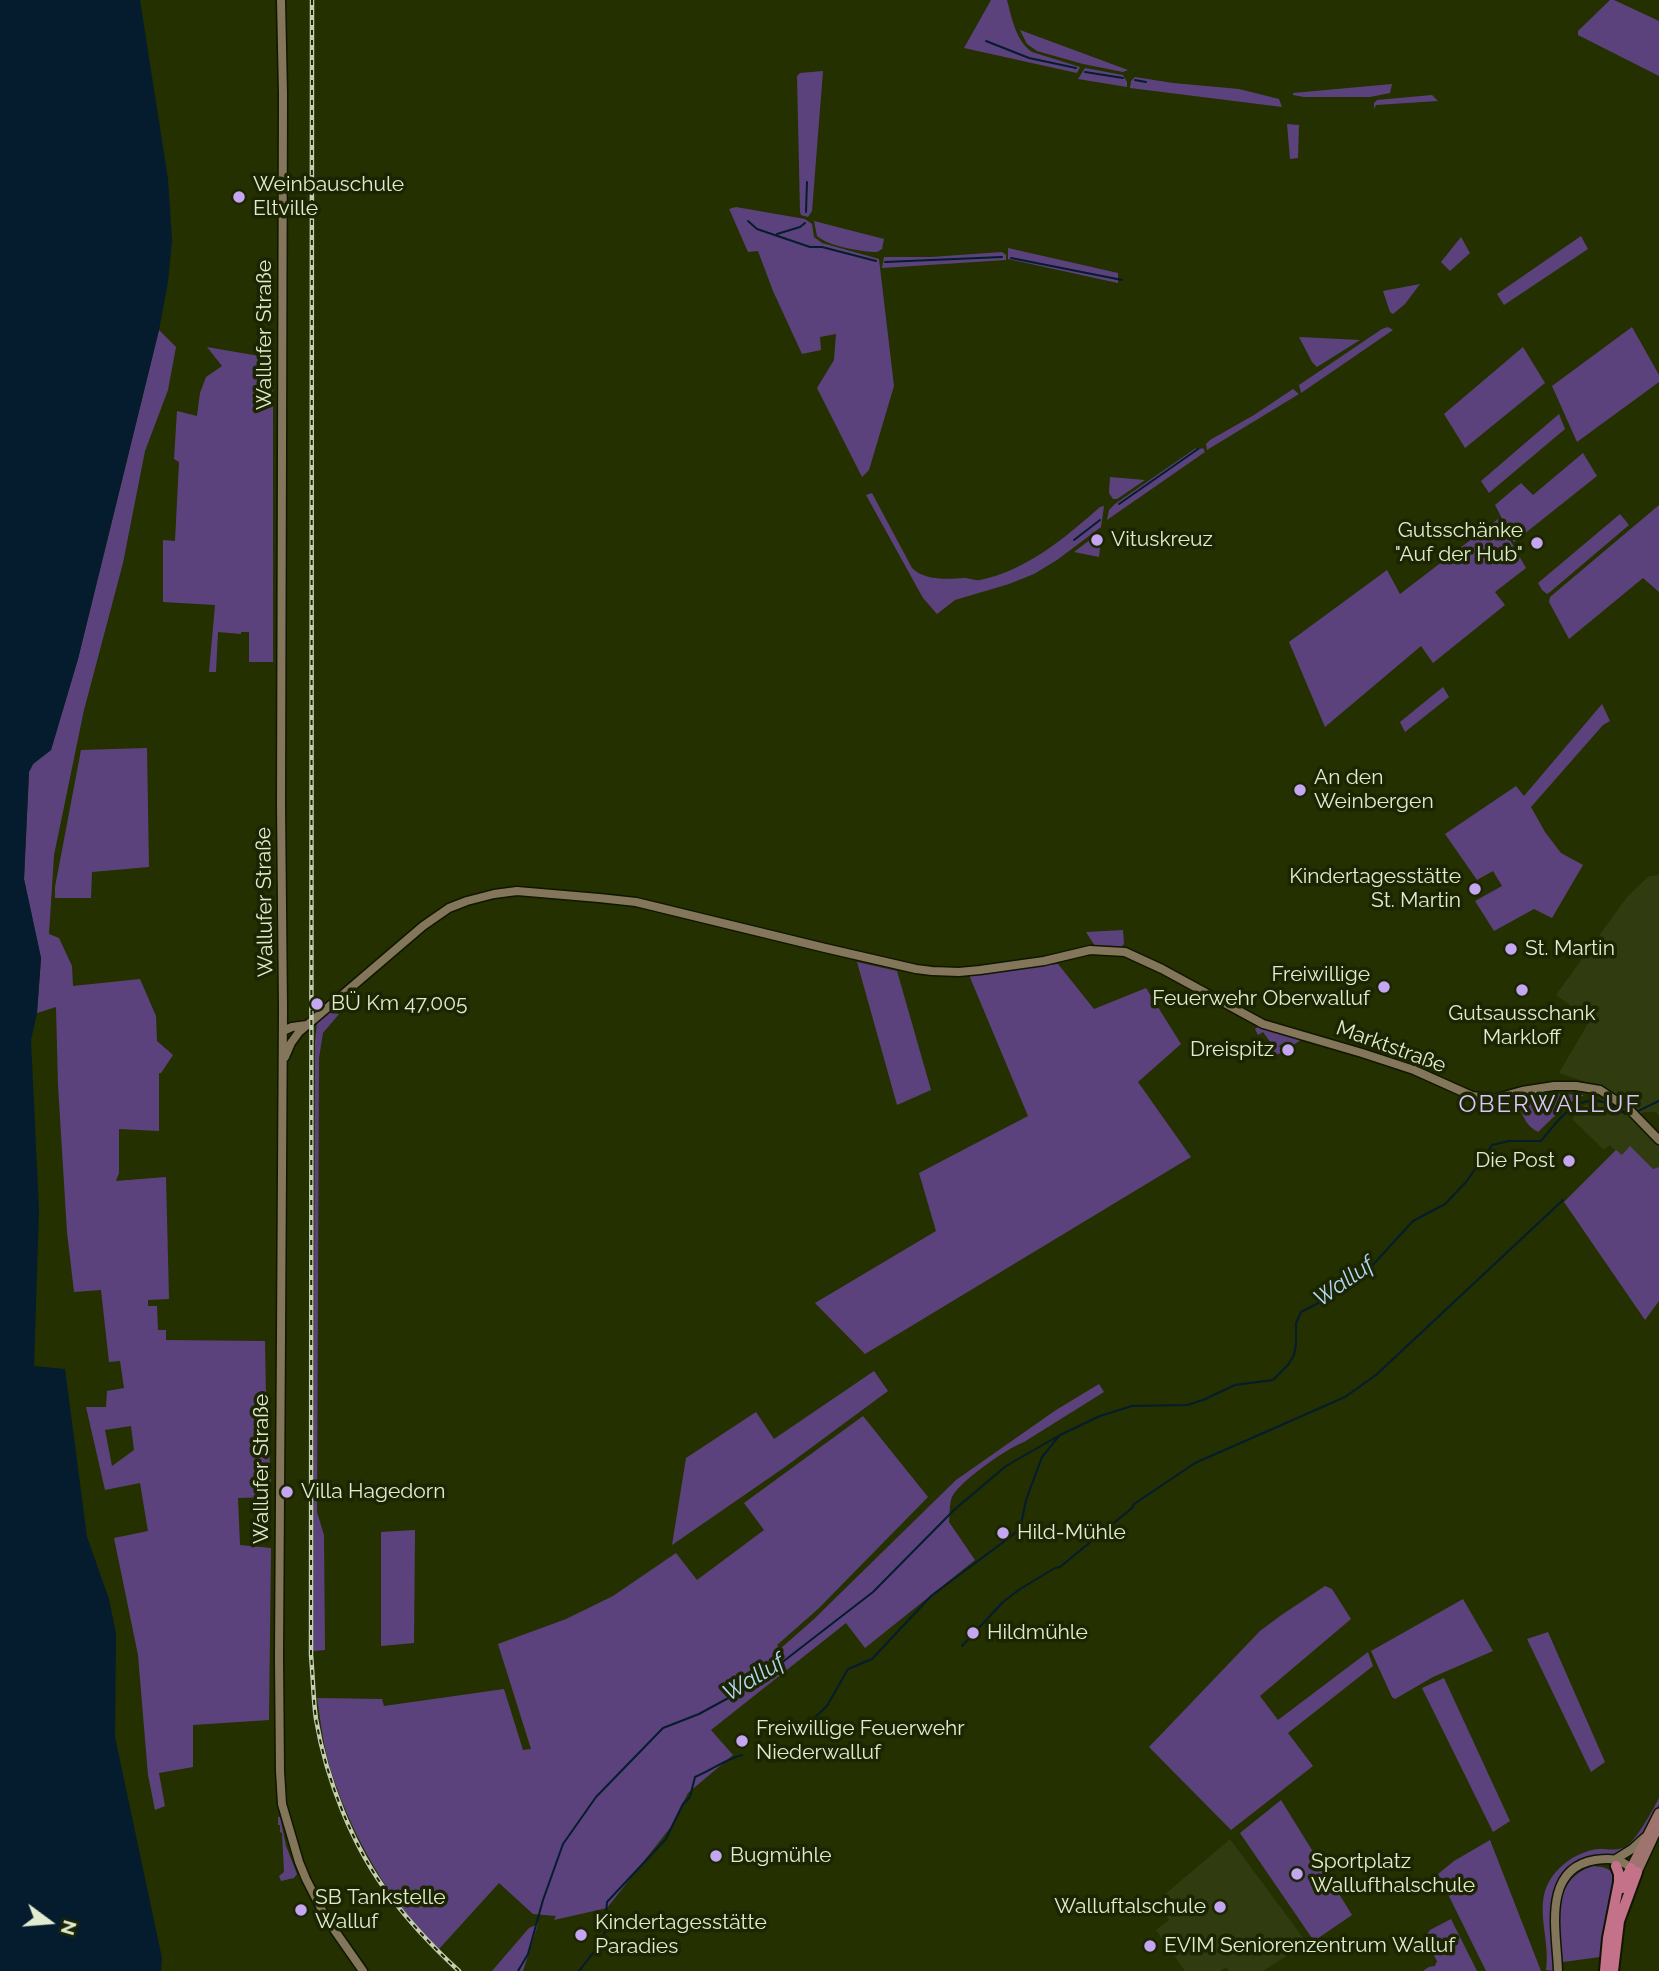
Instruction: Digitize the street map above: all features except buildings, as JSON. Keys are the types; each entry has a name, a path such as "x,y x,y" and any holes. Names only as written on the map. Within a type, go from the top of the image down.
{"highway":[{"path":"1605,1971 1619,1881 1616,1862"},
{"path":"1611,1920 1632,1870"},
{"path":"1613,1971 1619,1921 1632,1870"}],"main road":[{"path":"1632,1870 1659,1814"},
{"path":"1632,1870 1659,1825"}],"street":[{"name":"Wallufer Straße","path":"281,0 283,1062 278,1703 282,1804 299,1862 314,1898 363,1971"},
{"name":"Marktstraße","path":"302,1027 432,918 461,903 517,891 623,900 916,969 959,972 1057,959 1090,950 1125,952 1263,1024 1414,1070 1472,1096 1493,1098 1522,1091 1576,1086 1600,1090 1637,1116 1659,1140"},
{"path":"283,1009 302,1027"},
{"path":"283,1031 302,1027"},
{"path":"283,1062 302,1027"},
{"path":"1616,1862 1648,1833"},
{"path":"1558,1971 1555,1902 1562,1883 1576,1868 1588,1862 1616,1862 1632,1870"}],"shaded area":[{"path":"991,0 1007,0 1015,29 1032,52 1080,67 1077,73 964,48"},
{"path":"1610,0 1659,21 1659,76 1578,35 1578,31"},
{"path":"1020,30 1128,70 1123,72 1083,64 1037,51 1027,44"},
{"path":"1085,68 1123,75 1127,87 1078,79"},
{"path":"823,71 812,211 808,217 800,212 797,76 800,73"},
{"path":"1135,77 1239,89 1279,99 1282,107 1130,88"},
{"path":"1392,84 1390,93 1370,97 1293,95 1293,93"},
{"path":"1432,95 1438,101 1376,105 1374,109 1377,100"},
{"path":"1287,124 1299,125 1298,158 1290,159"},
{"path":"736,207 805,219 812,224 814,237 822,243 879,259 894,386 869,470 862,477 817,388 834,360 836,334 820,337 821,350 802,354 758,251 748,252 729,209"},
{"path":"814,221 884,239 882,249 877,252 863,251 829,243 817,236"},
{"path":"1581,236 1588,249 1504,305 1497,294"},
{"path":"1461,237 1470,253 1450,271 1441,262"},
{"path":"1008,248 1118,273 1118,283 1008,259"},
{"path":"1002,252 1006,255 1006,260 882,268 884,257"},
{"path":"1420,284 1405,304 1393,314 1390,312 1383,291"},
{"path":"1388,327 1393,330 1301,393 1299,385"},
{"path":"1632,327 1659,375 1659,382 1577,442 1552,386"},
{"path":"159,330 176,347 168,390 145,451 123,563 84,710 54,855 49,934 59,938 72,966 73,986 140,979 156,1016 157,1041 173,1055 159,1073 159,1131 119,1129 119,1173 116,1181 166,1177 169,1299 148,1300 148,1306 157,1306 158,1330 166,1330 166,1340 265,1341 271,1497 238,1498 240,1545 271,1548 269,1720 193,1725 193,1767 159,1773 165,1806 155,1810 148,1775 138,1655 114,1538 148,1531 140,1483 105,1490 86,1407 106,1407 107,1391 124,1388 120,1361 109,1362 101,1290 74,1292 67,1232 56,1007 37,1013 41,958 24,879 29,772 33,764 51,750 78,659","holes":["131,1426 134,1450 112,1466 105,1430"]},
{"path":"1299,337 1360,340 1317,367"},
{"path":"207,347 259,356 258,361 263,362 262,367 273,370 273,662 249,662 249,632 218,632 216,672 209,672 215,605 163,602 163,540 175,541 179,462 174,459 177,411 197,416 200,393 206,377 222,366"},
{"path":"1523,347 1545,383 1465,448 1444,414"},
{"path":"1293,389 1299,394 1207,450 1206,444 1210,440"},
{"path":"1559,414 1565,429 1489,493 1481,481"},
{"path":"1196,448 1203,448 1205,452 1107,520 1109,510 1115,504"},
{"path":"1583,453 1597,476 1514,542 1495,505 1521,483 1533,495"},
{"path":"1110,477 1145,480 1113,499 1109,493"},
{"path":"872,493 912,568 923,575 944,579 980,580 1013,569 1044,551 1104,506 1101,527 1057,560 1034,574 1009,584 955,600 937,614 923,598 866,495"},
{"path":"1659,505 1659,592 1643,578 1569,639 1549,602 1550,597"},
{"path":"1620,514 1629,525 1550,592 1547,594 1542,590 1538,583"},
{"path":"1498,519 1526,568 1495,592 1505,605 1433,663 1421,646 1325,727 1289,642 1387,570 1400,594"},
{"path":"1095,536 1101,538 1099,557 1074,552"},
{"path":"1443,687 1449,697 1405,732 1400,722"},
{"path":"1602,704 1610,721 1603,725 1531,807 1561,853 1583,865 1552,918 1534,909 1494,931 1475,901 1502,886 1493,871 1477,880 1445,834 1516,786 1524,796"},
{"path":"147,748 149,867 92,872 91,898 55,898 81,750"},
{"path":"1659,875 1659,1115 1655,1112 1643,1112 1637,1119 1659,1144 1659,1167 1653,1169 1621,1156 1610,1145 1604,1150 1572,1119 1585,1105 1600,1103 1611,1091 1559,1073 1590,1020 1556,995 1627,897 1649,876"},
{"path":"1123,930 1124,944 1121,947 1095,946 1086,932"},
{"path":"857,962 897,971 931,1090 897,1105"},
{"path":"1058,964 1094,1009 1146,988 1181,1044 1138,1082 1191,1157 865,1354 815,1303 936,1231 919,1173 1028,1116 969,975"},
{"path":"330,1011 339,1014 323,1033 319,1058 317,1512 324,1535 325,1650 313,1651 315,1041 317,1022"},
{"path":"1258,1027 1301,1040 1290,1047 1285,1042 1279,1046 1283,1052 1275,1054 1270,1051 1271,1043 1263,1032 1258,1035 1255,1029"},
{"path":"1557,1094 1584,1095 1566,1105 1538,1132 1534,1130 1523,1117 1518,1104"},
{"path":"1630,1146 1653,1169 1659,1167 1659,1301 1645,1320 1564,1202 1616,1150 1622,1155"},
{"path":"874,1371 888,1391 672,1545 686,1458 756,1412 774,1439"},
{"path":"1099,1384 1104,1392 996,1457 965,1481 953,1495 949,1522 975,1560 865,1648 846,1623 711,1730 733,1755 688,1793 670,1828 607,1908 554,1920 556,1916 533,1914 499,1883 439,1949 406,1914 373,1866 347,1813 327,1758 317,1698 382,1699 384,1706 504,1689 523,1750 531,1749 498,1644 566,1619 613,1596 676,1553 697,1580 764,1530 744,1503 863,1416 928,1497 818,1609 777,1645 780,1649 956,1480 1056,1410"},
{"path":"415,1530 414,1643 381,1646 381,1532"},
{"path":"1325,1586 1332,1589 1351,1619 1260,1696 1278,1720 1368,1652 1373,1666 1288,1733 1313,1766 1231,1830 1149,1747 1260,1631"},
{"path":"1463,1599 1493,1651 1433,1677 1395,1699 1392,1697 1371,1651"},
{"path":"1548,1632 1605,1762 1591,1772 1527,1639"},
{"path":"1444,1678 1510,1821 1493,1832 1422,1688"},
{"path":"1659,1798 1659,1805 1652,1818 1634,1844 1618,1853 1585,1859 1570,1869 1560,1881 1552,1908 1551,1923 1555,1971 1546,1970 1543,1904 1551,1878 1564,1864 1581,1854 1599,1849 1625,1847 1639,1832"},
{"name":"Sportplatz Wallufthalschule","path":"1281,1800 1352,1915 1314,1941 1240,1833"},
{"path":"278,1817 297,1874 294,1878 281,1881 279,1876 284,1872 282,1833"},
{"name":"Walluftalschule","path":"1230,1839 1307,1943 1263,1971 1229,1971 1226,1967 1220,1971 1185,1971 1156,1930 1169,1920 1156,1902"},
{"path":"1490,1840 1541,1971 1486,1971 1438,1874 1454,1861"},
{"path":"1593,1866 1608,1869 1616,1880 1606,1915 1600,1957 1563,1962 1560,1906 1563,1893 1569,1882 1579,1873"},
{"path":"1451,1919 1477,1971 1423,1971 1435,1966 1437,1961 1424,1938 1430,1930"},
{"path":"538,1924 523,1971 492,1971 529,1928"}],"water":[{"path":"0,0 140,0 168,179 172,240 159,330 78,659 51,750 33,764 29,772 24,879 41,958 37,1013 31,1040 39,1211 34,1366 65,1369 87,1537 109,1599 116,1633 115,1737 162,1958 161,1971 0,1971"}],"waterway":[{"path":"986,41 1029,58 1076,68"},
{"path":"1085,72 1123,78"},
{"path":"1135,80 1146,82"},
{"path":"806,212 807,182"},
{"path":"748,221 757,229 810,247 822,247 876,261"},
{"path":"777,234 805,223"},
{"path":"885,262 1002,257"},
{"path":"1011,258 1122,280"},
{"path":"1119,504 1198,449"},
{"path":"1074,540 1100,520"},
{"name":"Walluf","path":"518,1971 528,1954 563,1844 596,1797 663,1728 699,1714 754,1684 873,1592 954,1510 1006,1466 1060,1435 1100,1416 1132,1406 1187,1405 1235,1385 1273,1380 1294,1355 1296,1323 1301,1312 1328,1298 1370,1268 1413,1221 1445,1204 1466,1182 1492,1145 1509,1141 1541,1141 1561,1117 1586,1101 1606,1103 1629,1114"},
{"name":"Walluf","path":"1638,1111 1659,1101"},
{"path":"962,1646 1003,1602 1020,1589 1060,1567 1134,1504 1195,1463 1345,1397 1376,1375 1563,1200"},
{"name":"Walluf","path":"810,1722 827,1706 848,1669 872,1659 931,1596 1014,1534 1021,1525 1026,1500 1042,1457 1059,1436"},
{"name":"Walluf","path":"579,1971 604,1939 607,1902 666,1839 683,1804 690,1797 695,1777 742,1755"}],"railway":[{"path":"312,0 311,1655 316,1719 321,1742 334,1789 353,1835 390,1896 431,1944 459,1971"}],"place":[{"name":"Weinbauschule Eltville","path":"239,197"},
{"name":"Vituskreuz","path":"1097,540"},
{"name":"Gutsschänke \"Auf der Hub\"","path":"1537,543"},
{"name":"An den Weinbergen","path":"1300,790"},
{"name":"Kindertagesstätte St. Martin","path":"1475,889"},
{"name":"St. Martin","path":"1511,949"},
{"name":"Freiwillige Feuerwehr Oberwalluf","path":"1384,987"},
{"name":"Gutsausschank Markloff","path":"1522,990"},
{"name":"BÜ Km 47,005","path":"317,1004"},
{"name":"Dreispitz","path":"1288,1050"},
{"name":"Die Post","path":"1569,1161"},
{"name":"Villa Hagedorn","path":"287,1492"},
{"name":"Hild-Mühle","path":"1003,1533"},
{"name":"Hildmühle","path":"973,1633"},
{"name":"Freiwillige Feuerwehr Niederwalluf","path":"742,1741"},
{"name":"Bugmühle","path":"716,1856"},
{"name":"Sportplatz Wallufthalschule","path":"1297,1874"},
{"name":"Walluftalschule","path":"1220,1907"},
{"name":"SB Tankstelle Walluf","path":"301,1910"},
{"name":"Kindertagesstätte Paradies","path":"581,1935"},
{"name":"EVIM Seniorenzentrum Walluf","path":"1150,1946"}],"district":[{"name":"OBERWALLUF","path":"1550,1105"}]}
